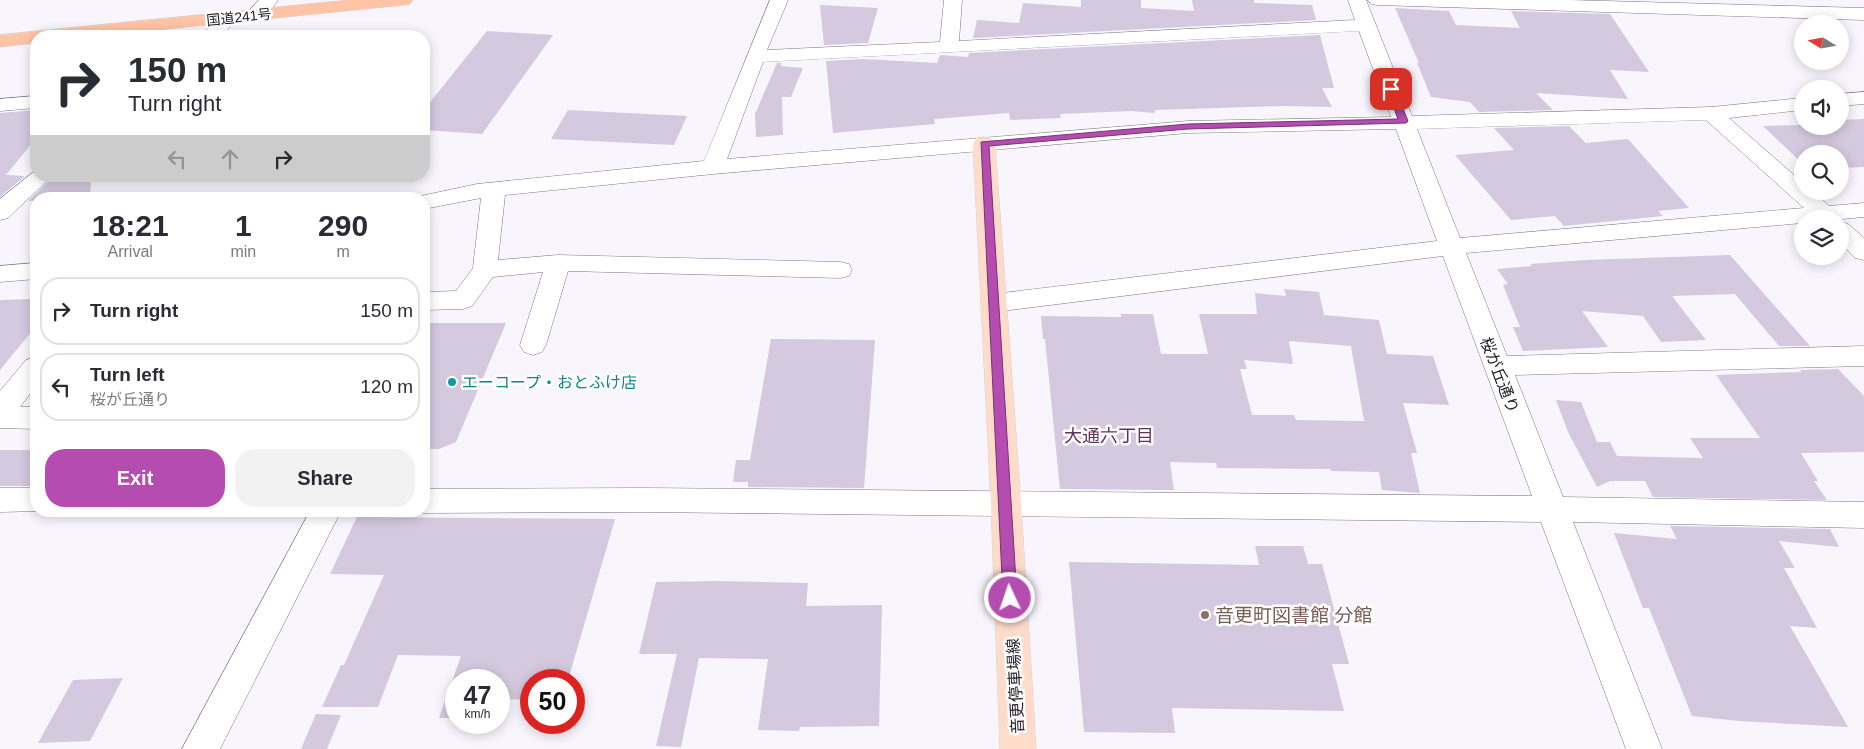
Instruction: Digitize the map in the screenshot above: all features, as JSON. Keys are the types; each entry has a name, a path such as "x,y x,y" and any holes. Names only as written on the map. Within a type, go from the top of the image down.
{"highway":[{"name":"国道241号","path":"105,30 404,0"},
{"path":"0,40 30,38"}],"main road":[{"name":"音更停車場線","path":"984,144 1006,504 1018,749"}],"street":[{"path":"254,15 269,0"},
{"path":"713,167 779,0"},
{"path":"949,46 954,0"},
{"name":"桜が丘通り","path":"1357,0 1644,749"},
{"path":"1377,0 1864,14"},
{"path":"217,30 230,18"},
{"path":"755,57 1366,25"},
{"path":"1849,99 1864,98"},
{"path":"0,105 30,102"},
{"path":"430,201 494,189 713,167 1188,127 1403,121 1533,120 1711,113 1794,105"},
{"path":"1711,113 1820,210"},
{"path":"0,213 14,198 34,182"},
{"path":"430,301 463,300 485,269 494,189"},
{"path":"1849,215 1864,210"},
{"path":"994,303 1451,247 1794,224"},
{"path":"1849,237 1864,252"},
{"path":"485,269 558,263 840,270"},
{"path":"534,346 558,263"},
{"path":"0,274 30,272"},
{"path":"1496,366 1864,356"},
{"path":"0,411 30,374"},
{"path":"0,417 30,418"},
{"path":"0,500 30,500"},
{"path":"430,501 642,500 1552,509 1864,516"},
{"path":"200,749 323,517"}],"building":[{"path":"1081,0 1141,0 1141,8 1194,11 1192,0 1254,0 1254,3 1312,5 1316,20 973,38 977,20 1019,23 1023,3 1081,7"},
{"path":"820,5 878,8 868,43 824,45"},
{"path":"1395,8 1449,11 1456,25 1520,28 1511,11 1610,14 1649,72 1610,70 1628,99 1536,93 1553,110 1479,112 1470,102 1431,97 1417,63 1419,63"},
{"path":"487,31 553,35 482,134 430,130 430,102"},
{"path":"1320,35 1334,88 1322,88 1332,107 1283,106 1155,110 1155,113 1131,111 1060,114 1061,118 1010,120 1009,113 934,119 935,124 833,133 826,61 863,59 937,63 940,55 968,57 969,53"},
{"path":"777,63 781,63 781,66 803,68 791,97 782,97 783,135 756,137 755,114"},
{"path":"30,110 30,145 6,175 25,176 0,197 0,113"},
{"path":"568,110 687,116 674,145 551,139"},
{"path":"1864,119 1864,167 1849,168 1849,145 1794,145 1794,155 1763,126 1794,125 1794,135 1849,135 1849,120"},
{"path":"1569,126 1586,143 1628,139 1689,208 1658,211 1663,216 1564,226 1555,216 1511,220 1455,155 1514,150 1494,128"},
{"path":"48,182 91,182 90,192 37,192"},
{"path":"1730,255 1810,346 1779,346 1735,294 1672,296 1706,340 1661,342 1643,316 1582,311 1608,347 1523,351 1513,327 1520,327 1503,285 1508,284 1497,269 1532,266 1530,264 1585,260"},
{"path":"1284,289 1319,292 1324,315 1379,320 1387,354 1433,356 1449,405 1403,403 1417,453 1411,453 1420,493 1382,490 1379,472 1331,471 1330,469 1217,468 1216,463 1170,462 1174,490 1060,489 1041,316 1121,317 1121,314 1153,314 1161,354 1208,354 1199,314 1257,314 1255,293 1286,296","holes":["1289,341 1351,346 1364,421 1296,420 1294,415 1252,415 1240,369 1247,369 1244,360 1293,364"]},
{"path":"30,299 30,333 0,370 0,300"},
{"name":"エーコープ・おとふけ店","path":"430,323 506,323 456,442 439,449 430,449"},
{"path":"771,339 875,340 864,488 748,487 748,482 733,482 736,460 750,460"},
{"path":"1838,369 1864,396 1864,452 1801,453 1818,481 1814,481 1827,500 1653,497 1645,481 1610,481 1597,487 1568,432 1556,400 1581,402 1597,442 1610,442 1617,456 1703,458 1690,438 1760,438 1716,375"},
{"path":"0,450 30,450 30,486 0,486"},
{"path":"357,517 615,519 571,669 520,669 520,700 510,699 510,669 456,669 461,656 398,655 378,707 322,707 341,665 344,665 384,575 330,574"},
{"path":"1670,526 1830,529 1839,547 1779,541 1795,568 1784,568 1817,628 1790,626 1848,727 1739,721 1692,716 1649,608 1643,608 1614,533 1677,539"},
{"name":"音更町図書館 分館","path":"1255,546 1303,546 1308,564 1322,564 1349,664 1332,664 1344,711 1172,708 1175,733 1084,732 1069,562 1259,565"},
{"path":"656,582 808,583 806,606 882,605 879,726 800,727 799,731 758,730 768,659 699,658 681,747 656,746 677,654 639,654"},
{"path":"123,678 90,741 38,743 73,680"},
{"path":"445,701 445,718 439,718"},
{"path":"316,714 341,715 327,749 301,749"}],"place":[{"name":"エーコープ・おとふけ店","path":"452,382"},
{"name":"音更町図書館 分館","path":"1205,615"}],"district":[{"name":"大通六丁目","path":"1109,436"}],"route":[{"path":"1010,598 984,144 1188,127 1403,121 1391,89"}]}
